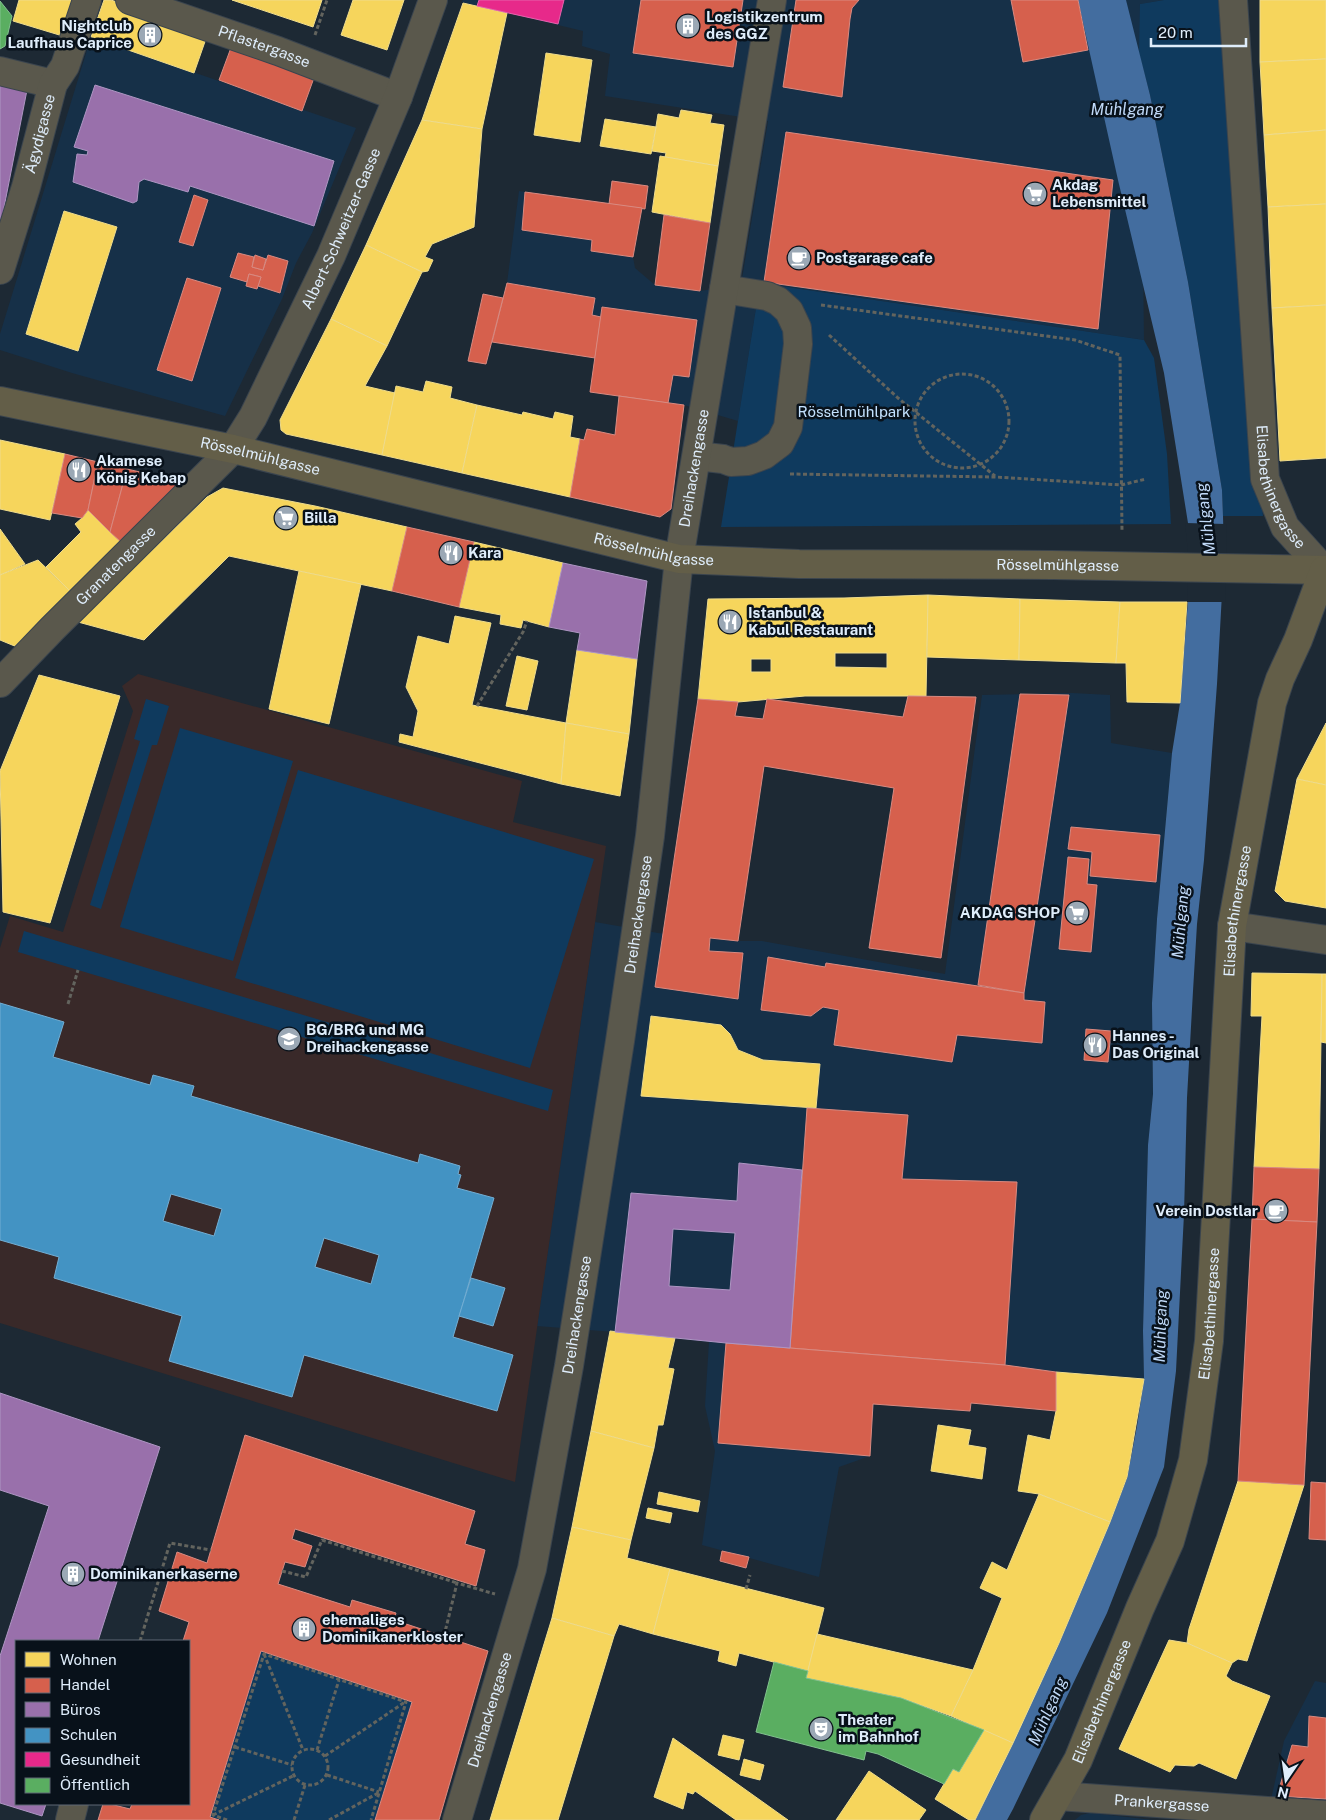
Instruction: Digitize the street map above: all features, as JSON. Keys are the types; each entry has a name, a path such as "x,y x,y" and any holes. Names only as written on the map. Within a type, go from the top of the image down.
{"main road":[{"name":"Rösselmühlgasse","path":"0,401 233,449 679,560 799,564 1053,565 1325,570"},
{"name":"Elisabethinergasse","path":"1044,1820 1078,1760 1140,1608 1170,1541 1194,1460 1209,1341 1232,926 1272,703 1325,570"}],"street":[{"name":"Ägydigasse","path":"0,270 26,187 53,84 65,66 87,0"},
{"name":"Pflastergasse","path":"130,0 306,61 398,96"},
{"name":"Albert-Schweitzer-Gasse","path":"233,449 253,417 331,256 398,96 433,0"},
{"name":"Dreihackengasse","path":"457,1820 532,1569 569,1366 615,1078 650,836 679,560 772,0"},
{"name":"Elisabethinergasse","path":"1233,0 1265,479 1285,527 1325,570"},
{"path":"0,70 53,84"},
{"path":"697,456 723,459 731,462 748,461 764,454 780,443 788,427 798,344 797,328 790,311 778,300 767,296 724,289"},
{"name":"Granatengasse","path":"0,683 233,449"},
{"path":"1232,926 1326,940"},
{"name":"Prankergasse","path":"1058,1796 1326,1815"},
{"path":"70,1820 74,1805"}],"path":[{"path":"306,61 327,0"},
{"path":"790,311 804,303 1075,340 1120,355 1122,531"},
{"path":"828,334 916,412 996,477"},
{"path":"958,374 972,375 986,380 997,390 1005,402 1009,416 1008,431 1002,445 993,456 980,464 966,468 951,467 937,461 926,452 918,439 915,425 916,412 921,397 930,385 943,378 958,374"},
{"path":"789,474 996,477 1121,484 1146,479"},
{"path":"477,706 523,632 527,621"},
{"path":"68,1004 78,970"},
{"path":"282,1571 306,1577 322,1540 498,1595"},
{"path":"140,1640 170,1543 211,1550"},
{"path":"746,1589 750,1575"},
{"path":"444,1636 457,1583"},
{"path":"264,1654 406,1702"},
{"path":"213,1816 264,1654"},
{"path":"264,1654 303,1750"},
{"path":"317,1750 339,1680"},
{"path":"325,1756 406,1702"},
{"path":"371,1820 406,1702"},
{"path":"235,1747 292,1765"},
{"path":"303,1750 317,1750 325,1756 329,1765 327,1775 315,1786 305,1785 296,1780 292,1765 297,1754 303,1750"},
{"path":"327,1775 380,1792"},
{"path":"213,1816 294,1776"},
{"path":"294,1820 305,1785"},
{"path":"328,1820 380,1792"},
{"path":"213,1816 227,1820"}],"shaded area":[{"path":"463,0 1164,0 1140,4 1144,340 760,283 738,421 684,405 590,392 595,358 492,342 507,283 519,191 642,208 633,257 635,268 655,285 700,291 741,285 768,121 605,96 610,54 582,46 583,31 462,2"},
{"path":"91,37 356,128 282,299 225,416 72,373 0,350 0,334"},
{"name":"BG/BRG und MG Dreihackengasse","path":"138,674 522,781 513,822 606,846 515,1482 0,1323 0,948 10,916 63,932 133,711 122,686"},
{"path":"1072,693 1110,695 1111,743 1172,753 1157,919 1152,1003 1153,1094 1148,1145 1143,1331 1144,1381 1139,1378 1056,1372 1056,1411 971,1403 970,1411 874,1404 870,1456 839,1467 819,1577 702,1545 715,1451 705,1406 709,1342 537,1326 595,922 658,933 738,941 762,941 945,974 982,695"},
{"path":"1315,1681 1326,1683 1326,1820 1274,1820 1272,1795 1284,1741"},
{"path":"1090,1813 1153,1820 1075,1820 1081,1815"}],"green space":[{"path":"1164,0 1223,0 1263,516 1223,516 1222,490 1188,282 1150,95 1139,53 1140,4"},
{"name":"Rösselmühlpark","path":"760,283 1144,340 1154,358 1167,454 1171,524 721,527"},
{"path":"146,699 169,706 157,745 152,745 101,909 90,905 140,741 134,739"},
{"path":"180,728 293,761 233,961 120,927"},
{"path":"298,770 594,859 530,1068 235,978"},
{"path":"24,931 553,1090 548,1111 18,952"},
{"path":"261,1651 412,1702 375,1820 219,1820 210,1817"}],"water":[{"name":"Mühlgang","path":"1078,0 1126,0 1150,95 1188,282 1222,490 1224,557 1217,684 1193,991 1176,1371 1164,1467 1107,1613 1013,1809 1007,1820 975,1820 1059,1643 1110,1522 1127,1478 1137,1426 1144,1379 1143,1331 1148,1145 1153,1094 1152,1003 1157,919 1172,753 1180,703 1191,562 1188,523 1164,373"}],"pier":[{"path":"1185,523 1226,524 1225,602 1187,602 1189,562"}],"building: Wohnen":[{"path":"19,0 78,0 66,37 13,21"},
{"name":"Nightclub Laufhaus Caprice","path":"104,0 111,0 208,33 194,73 91,37"},
{"path":"232,0 322,0 313,27"},
{"path":"353,0 404,0 387,50 341,35"},
{"path":"1260,0 1326,0 1326,59 1260,62"},
{"path":"463,3 507,13 482,129 422,120"},
{"path":"546,53 592,60 580,142 534,135"},
{"path":"1326,59 1326,130 1264,135 1260,62"},
{"path":"681,110 712,115 710,123 724,125 718,166 665,157 666,153 652,151 658,114 679,118"},
{"path":"605,119 656,127 651,154 600,146"},
{"path":"422,120 482,129 474,227 432,244 425,257 433,260 428,271 422,272 366,245"},
{"path":"1326,130 1326,204 1268,207 1264,135"},
{"path":"660,156 718,166 710,223 652,212"},
{"path":"1326,204 1326,305 1272,308 1268,207"},
{"path":"64,211 117,227 78,351 26,334"},
{"path":"366,245 422,272 387,346 331,319"},
{"path":"1326,305 1326,458 1280,461 1272,308"},
{"path":"331,319 387,346 365,386 395,393 382,455 286,434 281,430 280,420"},
{"path":"426,381 452,387 450,398 477,405 462,473 382,455 396,386 423,392"},
{"path":"477,405 522,415 523,412 553,419 555,412 573,416 570,437 580,439 570,497 462,473"},
{"path":"0,440 65,454 50,520 0,509"},
{"path":"223,488 407,527 392,591 229,556 144,640 78,622 207,497"},
{"path":"88,510 122,543 73,594 46,567 81,532 75,524"},
{"path":"0,529 25,564 0,575"},
{"path":"474,542 563,563 549,627 523,620 521,628 500,624 501,615 459,607"},
{"path":"38,560 73,594 17,647 0,640 0,575"},
{"path":"299,571 361,584 329,724 269,709"},
{"path":"928,595 926,696 805,696 738,702 698,699 708,599","holes":["835,653 887,653 887,668 835,667","751,659 771,659 771,672 751,672"]},
{"path":"928,595 1020,599 1019,660 927,657"},
{"path":"1020,599 1120,602 1116,663 1019,660"},
{"path":"1120,602 1187,602 1180,703 1127,702 1126,663 1116,663"},
{"path":"455,616 491,623 472,705 566,723 561,784 399,742 400,734 413,737 418,711 406,687 418,636 449,644"},
{"path":"577,650 637,659 629,734 566,723"},
{"path":"517,656 538,661 527,710 506,706"},
{"path":"39,675 120,696 50,923 3,912 0,771"},
{"path":"566,723 629,734 620,796 561,784"},
{"path":"1326,723 1326,785 1297,779"},
{"path":"1297,779 1326,785 1326,908 1285,901 1275,891"},
{"path":"1252,973 1322,974 1319,1169 1254,1167 1262,1016 1251,1016"},
{"path":"1322,974 1326,974 1326,1043 1321,1042"},
{"path":"651,1016 721,1025 730,1034 738,1050 763,1060 820,1064 816,1108 641,1096"},
{"path":"610,1331 675,1338 668,1368 674,1369 663,1425 658,1425 654,1448 591,1431"},
{"path":"1056,1372 1144,1379 1127,1477 1110,1522 1039,1494 1018,1491 1028,1435 1050,1440 1056,1411"},
{"path":"938,1425 971,1430 968,1445 986,1448 982,1479 931,1471"},
{"path":"591,1431 654,1448 631,1540 572,1527"},
{"path":"1238,1481 1304,1485 1247,1661 1238,1659 1232,1663 1187,1643 1189,1629"},
{"path":"659,1492 700,1501 698,1512 657,1504"},
{"path":"1039,1494 1110,1522 1059,1643 1013,1743 951,1716 973,1670 1002,1598 980,1588 992,1562 1007,1570"},
{"path":"648,1508 672,1513 670,1523 646,1518"},
{"path":"572,1527 631,1540 627,1558 670,1569 653,1634 619,1624 614,1636 552,1618"},
{"path":"670,1569 824,1608 808,1671 739,1653 736,1666 718,1661 720,1651 653,1634"},
{"path":"552,1618 614,1636 558,1820 490,1820"},
{"path":"817,1634 973,1670 951,1716 901,1698 806,1678"},
{"path":"1169,1640 1187,1643 1232,1663 1226,1676 1232,1681 1270,1696 1236,1779 1199,1763 1194,1766 1175,1765 1170,1772 1119,1749"},
{"path":"984,1730 1013,1743 975,1820 969,1820 935,1799 953,1769 959,1772"},
{"path":"723,1735 744,1740 739,1760 718,1755"},
{"path":"673,1738 788,1820 736,1820 695,1791 693,1794 687,1792 683,1809 654,1797"},
{"path":"744,1759 764,1765 760,1780 740,1775"},
{"path":"869,1771 926,1810 919,1820 836,1820"}],"building: Handel":[{"name":"Logistikzentrum des GGZ","path":"641,0 743,0 733,67 633,53"},
{"path":"796,0 859,0 852,8 850,19 842,97 783,87"},
{"path":"1011,0 1078,0 1088,50 1023,62"},
{"path":"232,45 315,75 302,111 219,80"},
{"path":"786,132 1113,180 1098,329 764,282"},
{"path":"612,181 648,186 645,209 609,204"},
{"path":"525,192 642,208 633,257 591,251 592,240 522,230"},
{"path":"194,195 208,200 193,246 179,242"},
{"path":"664,215 710,223 700,291 655,285"},
{"path":"238,253 254,257 252,267 263,270 268,255 288,261 280,293 258,286 261,277 249,274 247,282 230,277"},
{"path":"255,255 266,259 263,270 252,267"},
{"path":"249,274 261,277 257,289 246,286"},
{"path":"187,278 221,288 192,381 157,370"},
{"path":"507,283 595,298 592,315 601,317 595,358 492,342"},
{"path":"483,294 503,298 486,364 468,361"},
{"path":"602,307 697,320 689,377 673,375 668,403 590,392"},
{"path":"619,396 684,405 671,509 660,517 570,497 580,439 584,440 587,429 615,435"},
{"path":"65,454 98,462 88,510 82,518 52,513"},
{"path":"98,462 127,469 110,532 88,510"},
{"path":"127,469 179,481 178,491 122,543 110,532"},
{"path":"407,527 474,542 459,607 392,591"},
{"path":"1020,694 1069,695 1024,993 978,985"},
{"path":"908,696 976,697 941,958 869,948 894,788 764,766 738,941 710,938 709,951 743,953 738,999 655,987 698,699 738,702 735,716 763,719 767,699 903,717"},
{"path":"1071,827 1160,835 1156,882 1090,876 1092,852 1068,849"},
{"path":"1068,857 1089,859 1087,884 1097,885 1091,952 1059,949"},
{"path":"768,957 825,967 826,963 1024,993 1024,1000 1045,1002 1042,1043 957,1035 952,1062 834,1045 839,1010 823,1007 811,1016 761,1010"},
{"path":"1086,1029 1111,1031 1108,1062 1084,1060"},
{"path":"807,1108 908,1115 902,1179 1017,1182 1005,1365 790,1348"},
{"path":"1254,1167 1319,1169 1317,1222 1252,1219"},
{"path":"1252,1219 1317,1222 1304,1485 1238,1481"},
{"path":"726,1343 1005,1365 1056,1372 1056,1411 971,1403 970,1411 873,1404 870,1456 718,1443"},
{"name":"ehemaliges Dominikanerkloster","path":"245,1435 475,1511 465,1544 485,1550 476,1586 295,1529 292,1539 312,1546 305,1567 285,1562 278,1584 350,1607 352,1600 396,1613 394,1620 488,1651 439,1820 375,1820 412,1702 261,1651 210,1817 219,1820 98,1820 103,1805 114,1805 130,1809 132,1805 190,1805 190,1640 183,1640 189,1622 159,1611 177,1552 207,1563"},
{"path":"1311,1482 1326,1483 1326,1540 1309,1539"},
{"path":"722,1551 749,1557 746,1568 720,1561"},
{"path":"1309,1716 1326,1718 1326,1799 1277,1796 1292,1745 1308,1747"}],"building: Büros":[{"path":"0,85 27,90 0,228"},
{"path":"95,85 334,161 314,226 190,186 188,192 144,179 139,182 137,201 133,203 73,182 77,154 87,155 88,151 74,147"},
{"path":"563,563 647,581 637,659 577,650 580,633 549,627"},
{"path":"739,1163 802,1170 790,1348 615,1332 631,1193 737,1201","holes":["673,1229 735,1233 730,1290 669,1286"]},
{"name":"Dominikanerkaserne","path":"0,1393 160,1447 98,1640 15,1640 15,1805 46,1805 42,1816 0,1803 0,1656 49,1506 0,1490"}],"building: Schulen":[{"path":"0,1003 64,1022 53,1057 150,1085 153,1075 194,1086 191,1096 418,1163 420,1154 460,1166 458,1174 461,1175 457,1188 494,1198 453,1337 513,1355 497,1411 304,1355 292,1397 169,1361 182,1316 54,1278 59,1257 0,1240","holes":["171,1194 222,1209 214,1236 163,1221","324,1238 379,1255 371,1284 315,1267"]},
{"path":"471,1278 505,1288 493,1326 459,1316"}],"building: Gesundheit":[{"path":"479,0 564,0 558,24 477,6"}],"building: Öffentlich":[{"path":"0,1 12,16 5,46 0,49"},
{"path":"774,1662 808,1671 806,1678 901,1698 984,1730 959,1772 953,1769 944,1784 878,1754 866,1751 864,1760 756,1732"}],"place":[{"name":"Logistikzentrum des GGZ","path":"688,26"},
{"name":"Nightclub Laufhaus Caprice","path":"150,35"},
{"name":"Akdag Lebensmittel","path":"1035,194"},
{"name":"Postgarage cafe","path":"799,258"},
{"name":"Akamese König Kebap","path":"79,470"},
{"name":"Billa","path":"286,518"},
{"name":"Kara","path":"451,553"},
{"name":"Istanbul & Kabul Restaurant","path":"730,622"},
{"name":"AKDAG SHOP","path":"1077,913"},
{"name":"BG/BRG und MG Dreihackengasse","path":"289,1039"},
{"name":"Hannes - Das Original","path":"1095,1045"},
{"name":"Verein Dostlar","path":"1276,1211"},
{"name":"Dominikanerkaserne","path":"73,1574"},
{"name":"ehemaliges Dominikanerkloster","path":"304,1629"},
{"name":"Theater im Bahnhof","path":"821,1729"}]}
